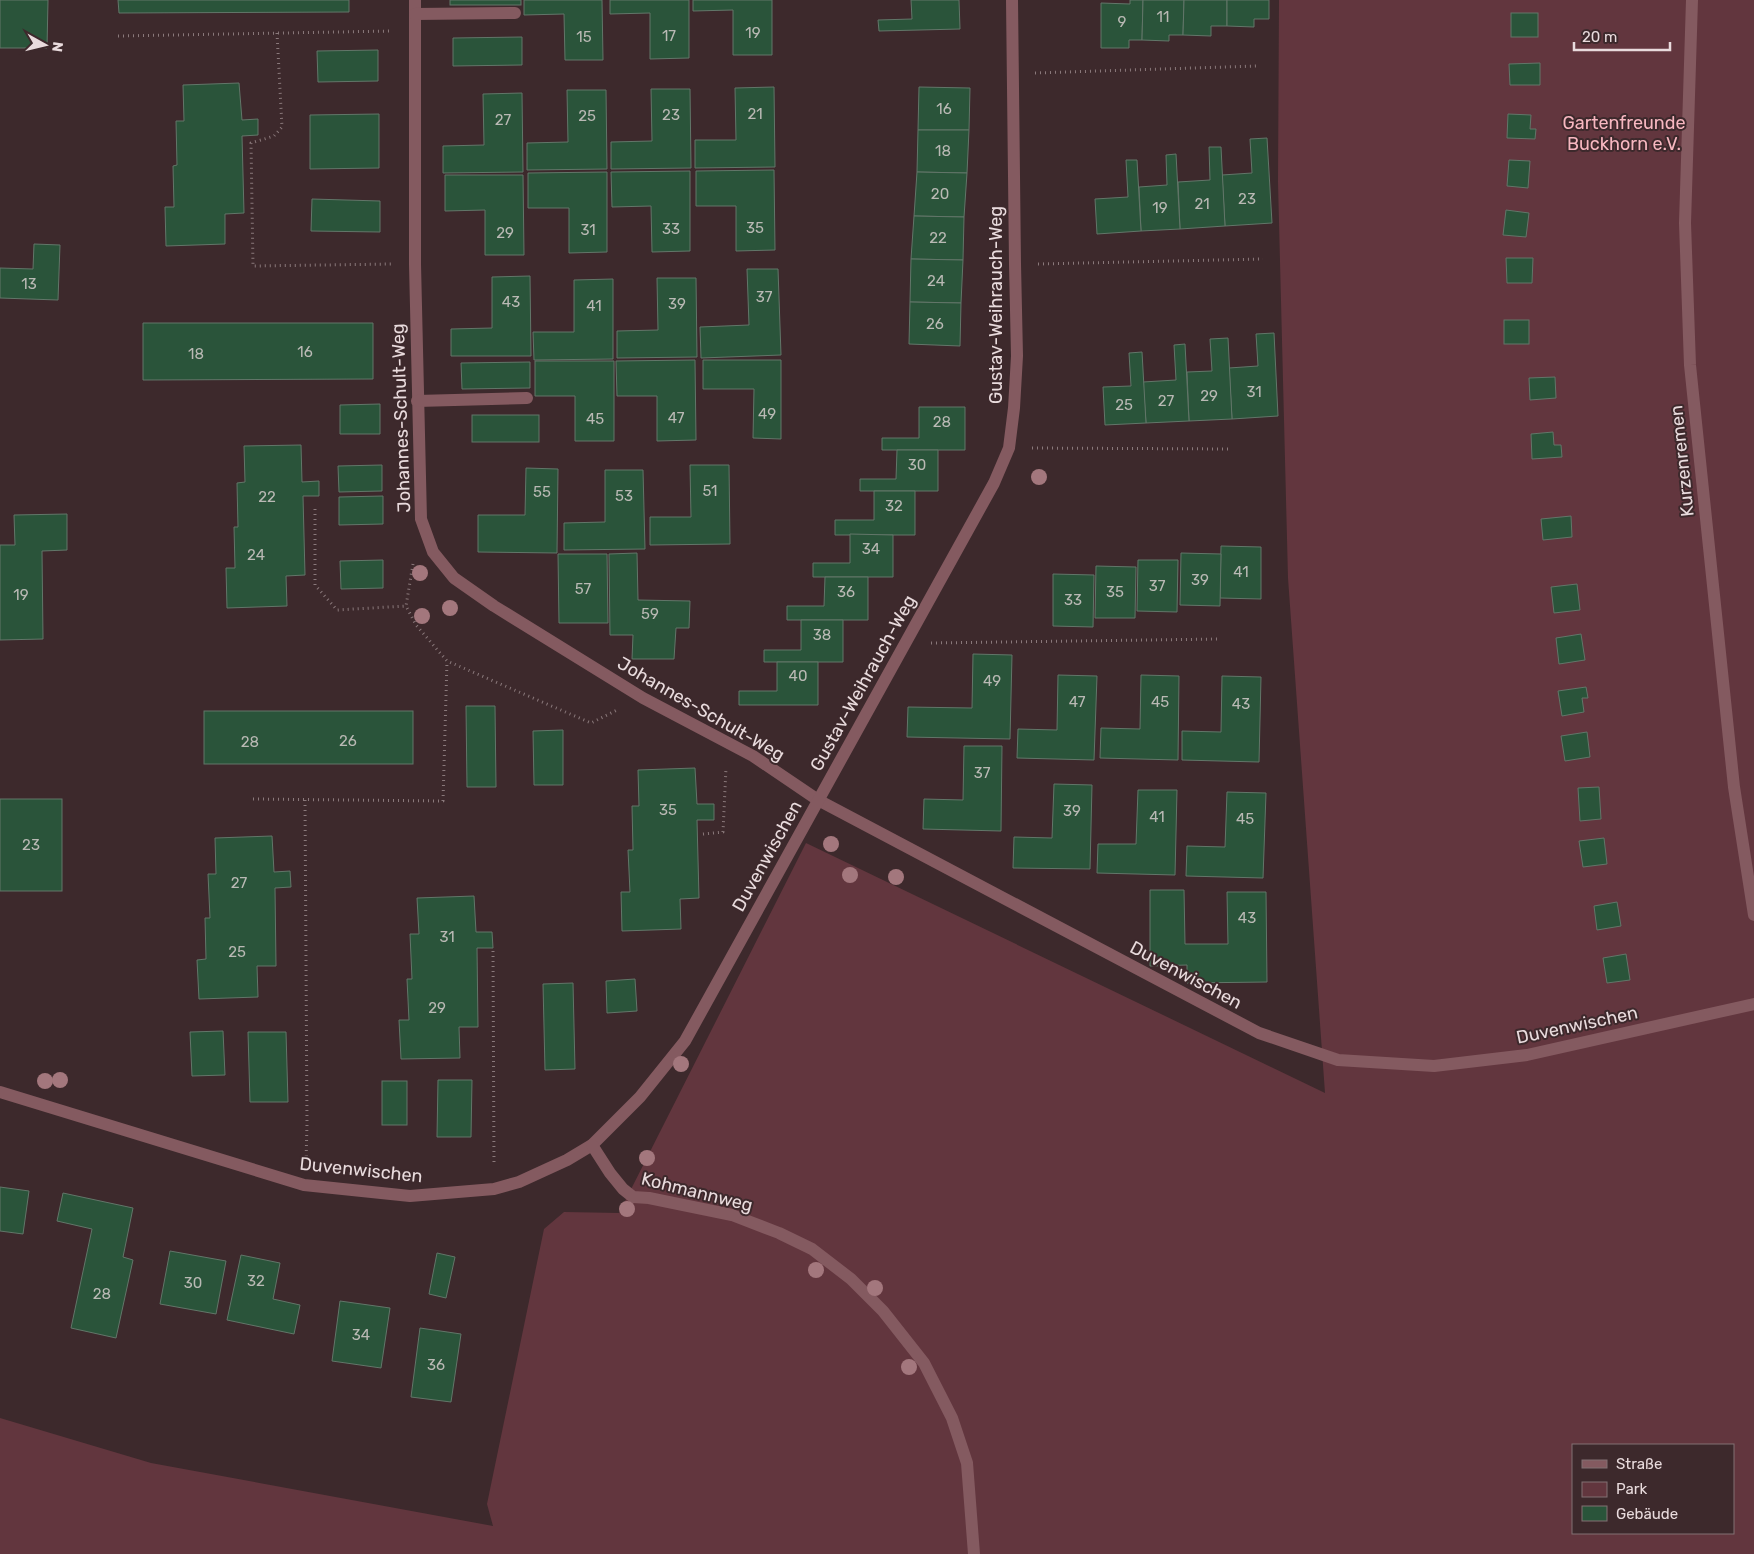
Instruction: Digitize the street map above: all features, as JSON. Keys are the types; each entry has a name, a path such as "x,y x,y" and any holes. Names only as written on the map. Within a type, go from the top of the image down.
{"street":[{"name":"Johannes-Schult-Weg","path":"415,0 417,401 421,520 432,552 454,578 494,606 643,698 753,756 818,800"},
{"name":"Gustav-Weihrauch-Weg","path":"818,800 994,483 1009,448 1014,408 1017,356 1012,0"},
{"name":"Kurzenremen","path":"1692,0 1686,223 1690,365 1734,787 1754,915"},
{"path":"415,14 515,13"},
{"path":"417,401 527,398"},
{"name":"Duvenwischen","path":"0,1092 304,1185 410,1196 494,1189 519,1182 544,1172 592,1145 640,1097 685,1041 818,800 1259,1033 1338,1060 1434,1066 1518,1056 1754,1004"},
{"name":"Kohmannweg","path":"592,1145 610,1173 623,1189 633,1197 649,1198 732,1215 779,1233 812,1249 851,1279 883,1311 924,1363 952,1418 967,1463 974,1554"}],"path":[{"path":"118,36 414,30"},
{"path":"278,33 282,127 274,136 251,143 253,266 415,264"},
{"path":"1013,74 1256,66"},
{"path":"1015,264 1263,259"},
{"path":"1009,448 1231,449"},
{"path":"316,509 316,585 337,610 406,606"},
{"path":"414,558 406,606 416,625 447,661 591,723 643,698"},
{"path":"906,643 1220,638"},
{"path":"253,799 443,801 447,661"},
{"path":"703,834 723,832 727,742"},
{"path":"305,800 307,1139"},
{"path":"493,951 494,1189"}],"green space":[{"name":"Gartenfreunde Buckhorn e.V.","path":"1279,0 1754,0 1754,1554 0,1554 0,1418 151,1463 493,1526 487,1504 544,1229 564,1212 619,1213 806,843 1325,1093 1288,578 1278,182"}],"building":[{"path":"0,0 48,0 47,48 0,48"},
{"path":"118,0 349,0 349,12 119,13"},
{"path":"450,0 521,0 521,5 450,5"},
{"path":"524,0 602,0 603,60 565,60 564,14 524,15"},
{"path":"610,0 689,0 689,58 650,59 650,13 610,14"},
{"path":"693,0 772,0 772,55 733,55 733,10 693,11"},
{"path":"911,0 959,0 960,29 879,31 878,20 912,19"},
{"path":"1130,0 1143,0 1142,40 1129,40 1129,48 1101,48 1101,3 1130,4"},
{"path":"1143,0 1184,0 1183,35 1169,35 1169,41 1142,40"},
{"path":"1184,0 1227,0 1227,26 1211,26 1211,36 1183,35"},
{"path":"1227,0 1269,0 1269,19 1254,19 1254,27 1227,26"},
{"path":"1511,13 1538,13 1538,37 1511,37"},
{"path":"522,37 522,65 453,66 453,38"},
{"path":"378,50 378,81 318,82 317,51"},
{"path":"1540,63 1540,85 1510,85 1509,64"},
{"path":"239,83 242,120 258,119 258,135 242,136 244,213 225,214 225,244 166,246 165,207 174,207 173,166 177,165 176,121 184,121 183,85"},
{"path":"774,87 775,167 695,168 695,140 736,140 735,88"},
{"path":"919,87 970,88 969,130 918,130"},
{"path":"651,89 690,89 691,168 611,169 611,142 652,141"},
{"path":"567,90 606,90 607,169 527,170 527,143 568,142"},
{"path":"522,93 523,172 443,173 443,146 484,145 483,94"},
{"path":"379,114 379,168 310,169 310,115"},
{"path":"1508,114 1531,115 1530,129 1536,129 1535,139 1507,138"},
{"path":"918,130 969,130 967,173 917,172"},
{"path":"1267,138 1272,223 1225,226 1222,175 1252,173 1250,139"},
{"path":"1209,147 1221,147 1225,226 1180,229 1178,182 1210,180"},
{"path":"1176,154 1180,229 1141,231 1139,187 1167,185 1166,155"},
{"path":"1126,160 1137,160 1141,231 1097,234 1095,199 1128,197"},
{"path":"1509,160 1530,161 1528,188 1507,186"},
{"path":"774,170 775,250 736,251 736,206 696,206 696,171"},
{"path":"690,171 690,251 652,252 651,206 612,207 611,172"},
{"path":"607,172 607,252 569,253 569,208 528,208 528,173"},
{"path":"917,172 967,173 964,217 914,216"},
{"path":"445,175 523,175 524,255 485,255 485,210 445,211"},
{"path":"312,199 380,201 380,232 311,231"},
{"path":"1506,210 1529,213 1526,237 1503,235"},
{"path":"914,216 964,217 963,260 911,259"},
{"path":"34,244 60,245 58,300 0,298 0,268 33,269"},
{"path":"1506,258 1533,258 1532,283 1507,283"},
{"path":"911,259 963,260 961,303 910,302"},
{"path":"747,269 778,269 781,355 701,358 700,327 749,325"},
{"path":"530,276 531,356 451,356 451,329 492,328 492,277"},
{"path":"657,278 696,278 697,357 617,358 617,331 658,330"},
{"path":"613,279 613,359 534,360 533,332 574,332 574,280"},
{"path":"910,302 961,303 960,346 909,344"},
{"path":"1504,320 1529,320 1529,344 1504,344"},
{"path":"143,323 373,323 373,379 143,380"},
{"path":"1274,333 1278,416 1232,419 1229,368 1258,366 1256,334"},
{"path":"1228,338 1232,419 1189,421 1187,372 1212,371 1210,339"},
{"path":"1185,344 1189,421 1146,423 1143,382 1176,380 1174,345"},
{"path":"1142,352 1146,423 1105,425 1103,387 1131,386 1129,353"},
{"path":"695,360 696,440 657,441 657,396 617,396 616,361"},
{"path":"703,360 781,360 781,439 753,438 754,389 703,389"},
{"path":"535,361 614,361 614,441 575,441 575,396 535,396"},
{"path":"530,362 530,388 462,389 461,363"},
{"path":"1555,377 1556,398 1530,400 1529,378"},
{"path":"380,404 380,434 340,434 340,405"},
{"path":"919,407 965,407 965,450 882,450 882,438 919,438"},
{"path":"472,415 539,415 539,442 472,442"},
{"path":"1553,432 1554,445 1561,445 1562,457 1532,459 1531,434"},
{"path":"301,445 302,482 319,481 319,496 303,496 305,575 286,576 287,606 227,608 226,568 235,568 234,527 238,527 237,483 245,482 244,446"},
{"path":"897,450 938,450 938,491 860,491 860,479 896,479"},
{"path":"382,465 382,491 339,492 338,466"},
{"path":"690,465 729,465 730,544 650,545 650,517 691,517"},
{"path":"526,468 558,469 557,553 478,552 478,515 525,515"},
{"path":"605,470 643,470 645,549 564,550 564,523 605,522"},
{"path":"874,491 915,491 915,535 835,535 835,520 874,520"},
{"path":"383,496 383,524 339,525 339,497"},
{"path":"67,514 67,550 42,551 43,639 0,640 0,545 15,545 14,515"},
{"path":"1571,516 1572,537 1543,540 1541,519"},
{"path":"850,534 893,535 893,577 813,577 813,563 850,563"},
{"path":"1221,546 1261,547 1261,599 1220,598"},
{"path":"637,553 638,600 690,601 689,628 676,628 674,659 632,659 633,635 610,635 609,554"},
{"path":"1181,553 1221,554 1220,606 1180,605"},
{"path":"558,554 607,554 608,623 559,623"},
{"path":"383,560 383,588 341,589 340,561"},
{"path":"1138,560 1178,560 1177,612 1137,611"},
{"path":"1096,566 1136,567 1135,618 1095,618"},
{"path":"1053,574 1094,575 1093,627 1053,626"},
{"path":"825,577 868,577 868,620 787,620 787,606 824,606"},
{"path":"1577,584 1580,610 1554,613 1551,587"},
{"path":"801,620 843,620 843,662 764,662 764,650 801,650"},
{"path":"1581,634 1585,660 1559,664 1556,638"},
{"path":"973,654 1012,655 1010,739 907,737 908,707 972,708"},
{"path":"777,662 818,662 818,705 739,705 739,691 777,691"},
{"path":"1058,675 1097,676 1094,760 1017,758 1018,729 1057,730"},
{"path":"1141,675 1179,676 1178,760 1100,758 1101,728 1140,729"},
{"path":"1222,676 1261,677 1259,762 1182,760 1182,731 1221,732"},
{"path":"1586,687 1588,698 1582,698 1584,712 1562,716 1558,691"},
{"path":"466,706 495,706 496,787 467,787"},
{"path":"204,711 413,711 413,764 204,764"},
{"path":"563,730 563,785 534,785 533,731"},
{"path":"1587,732 1590,757 1565,761 1561,736"},
{"path":"964,746 1002,746 1001,831 923,829 924,799 963,800"},
{"path":"695,768 697,804 714,804 714,820 697,820 699,898 680,899 681,929 622,931 621,892 630,892 628,850 633,850 632,806 639,806 638,770"},
{"path":"1054,784 1092,785 1090,869 1013,868 1014,837 1052,838"},
{"path":"1599,787 1601,819 1580,821 1578,788"},
{"path":"1138,790 1177,790 1175,875 1097,873 1098,844 1136,844"},
{"path":"1227,792 1266,793 1263,878 1186,876 1187,846 1225,847"},
{"path":"0,799 62,799 62,891 0,891"},
{"path":"272,836 274,872 290,871 291,887 275,888 276,966 257,966 258,997 199,999 197,960 206,959 205,918 210,918 208,874 216,874 215,838"},
{"path":"1604,838 1607,864 1583,867 1579,841"},
{"path":"1150,890 1184,890 1185,944 1228,944 1227,892 1266,892 1267,982 1187,983 1187,965 1150,966"},
{"path":"474,896 476,932 492,932 493,948 477,948 478,1027 459,1027 460,1058 401,1059 399,1020 409,1020 407,979 412,979 410,934 419,934 417,898"},
{"path":"1617,902 1621,926 1597,930 1594,906"},
{"path":"1626,954 1630,980 1607,983 1603,958"},
{"path":"635,979 637,1011 607,1013 606,981"},
{"path":"573,983 575,1069 545,1070 543,984"},
{"path":"223,1031 225,1075 192,1076 190,1032"},
{"path":"248,1032 286,1032 288,1102 250,1102"},
{"path":"438,1080 472,1080 471,1137 437,1137"},
{"path":"382,1081 407,1081 407,1125 382,1125"},
{"path":"0,1187 29,1191 23,1234 0,1231"},
{"path":"63,1193 133,1208 123,1257 133,1260 116,1338 71,1328 92,1229 57,1221"},
{"path":"170,1251 226,1261 216,1314 160,1304"},
{"path":"437,1253 455,1257 446,1298 429,1294"},
{"path":"241,1255 280,1263 273,1299 300,1305 294,1334 227,1320"},
{"path":"340,1301 390,1308 381,1368 332,1361"},
{"path":"420,1328 461,1334 451,1402 411,1397"}]}
